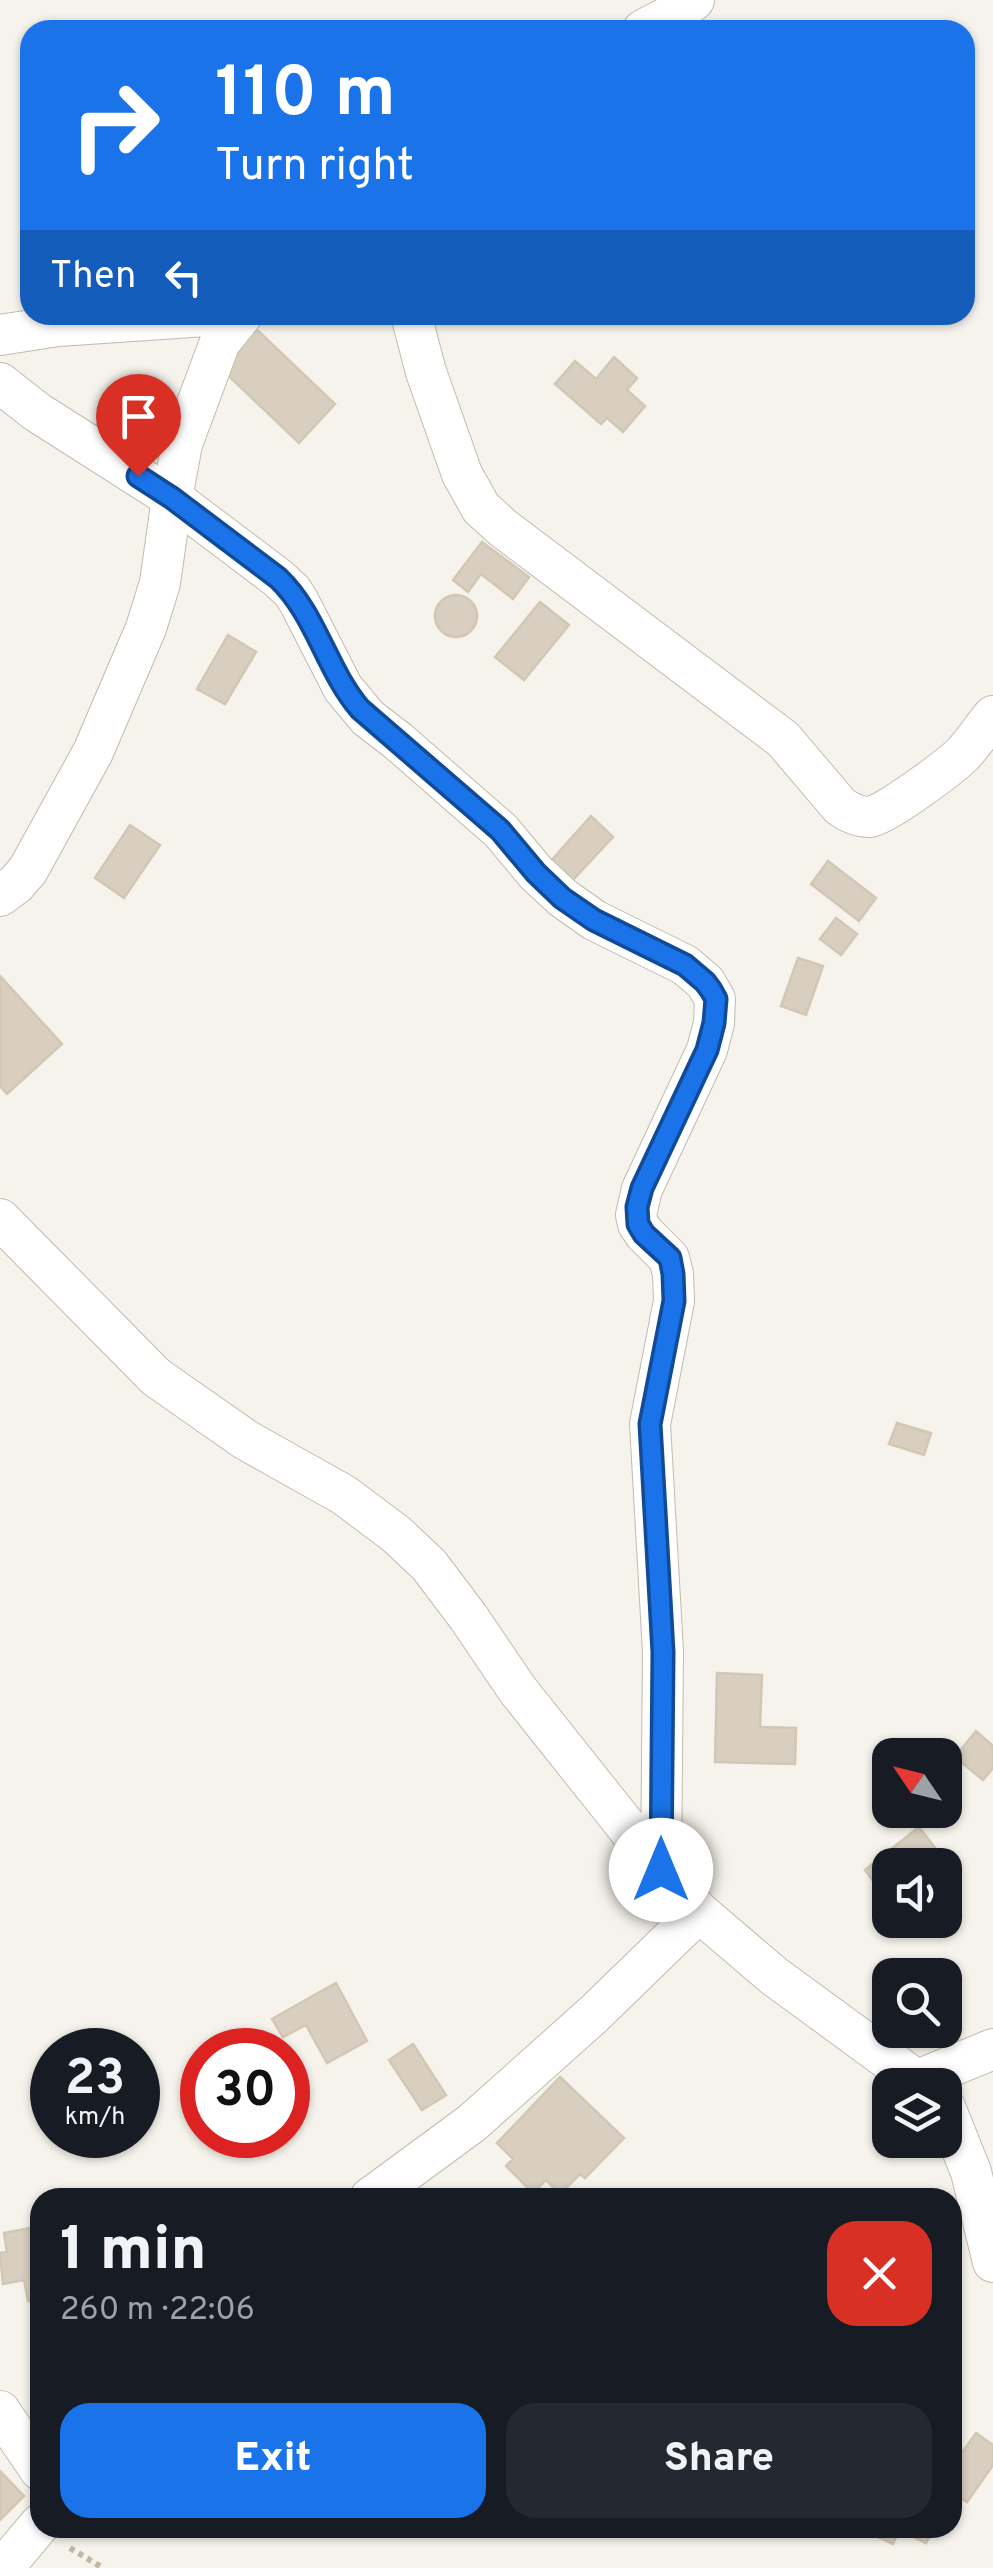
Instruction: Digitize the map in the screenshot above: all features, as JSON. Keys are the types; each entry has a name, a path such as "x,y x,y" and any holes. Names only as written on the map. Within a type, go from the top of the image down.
{"street":[{"path":"662,20 694,0"},
{"path":"0,335 73,325"},
{"path":"0,896 28,870 93,752 146,628 160,583 182,444 220,342 234,325"},
{"path":"414,325 462,474 481,508 783,739 840,806 856,814 875,816 960,756 993,716"},
{"path":"0,383 37,412 172,498 278,578 292,591 342,688 360,709 500,830 562,898 594,920 685,965 705,982 716,999 707,1050 642,1188 637,1207 640,1228 670,1258 674,1301 650,1424 663,1652 661,1870"},
{"path":"0,1219 156,1377 246,1440 344,1495 429,1565 517,1689 699,1912 774,1976 898,2068"},
{"path":"384,2188 472,2123 594,2014 699,1912"},
{"path":"962,2069 993,2049"},
{"path":"962,2155 971,2172 993,2262"},
{"path":"0,2411 30,2455"},
{"path":"3,2568 30,2536"}],"building":[{"path":"252,325 335,404 299,443 214,362"},
{"path":"614,357 637,378 627,390 645,406 623,432 607,418 601,424 555,384 575,361 596,379"},
{"path":"482,542 529,577 513,599 481,574 468,592 453,580"},
{"path":"456,595 471,601 477,616 471,631 456,637 441,631 435,616 441,601"},
{"path":"540,602 569,625 524,680 495,657"},
{"path":"228,635 256,652 225,704 197,689"},
{"path":"591,816 613,837 571,882 550,862"},
{"path":"130,825 160,845 124,898 95,878"},
{"path":"828,861 876,898 859,921 811,884"},
{"path":"836,918 857,934 841,955 820,939"},
{"path":"798,958 823,966 806,1015 781,1006"},
{"path":"0,976 62,1044 7,1094 0,1086"},
{"path":"897,1423 931,1433 924,1455 889,1444"},
{"path":"717,1673 762,1675 760,1727 796,1728 795,1764 715,1762"},
{"path":"976,1731 993,1746 993,1768 983,1780 962,1763 962,1748"},
{"path":"920,1828 935,1848 893,1848"},
{"path":"336,1983 367,2041 327,2063 310,2028 278,2028 272,2019"},
{"path":"413,2044 446,2095 422,2110 389,2060"},
{"path":"560,2077 624,2138 585,2178 580,2174 566,2188 554,2188 546,2180 538,2188 528,2188 506,2166 513,2159 497,2143"},
{"path":"30,2228 30,2301 24,2280 3,2284 0,2253 7,2252 4,2233"},
{"path":"976,2433 993,2445 993,2465 967,2502 962,2499 962,2453"},
{"path":"0,2471 24,2496 0,2520"}],"route":[{"path":"138,476 292,591 342,688 360,709 500,830 562,898 594,920 685,965 705,982 716,999 707,1050 642,1188 636,1215 644,1234 670,1258 673,1274 674,1301 650,1424 663,1652 661,1870"}]}
